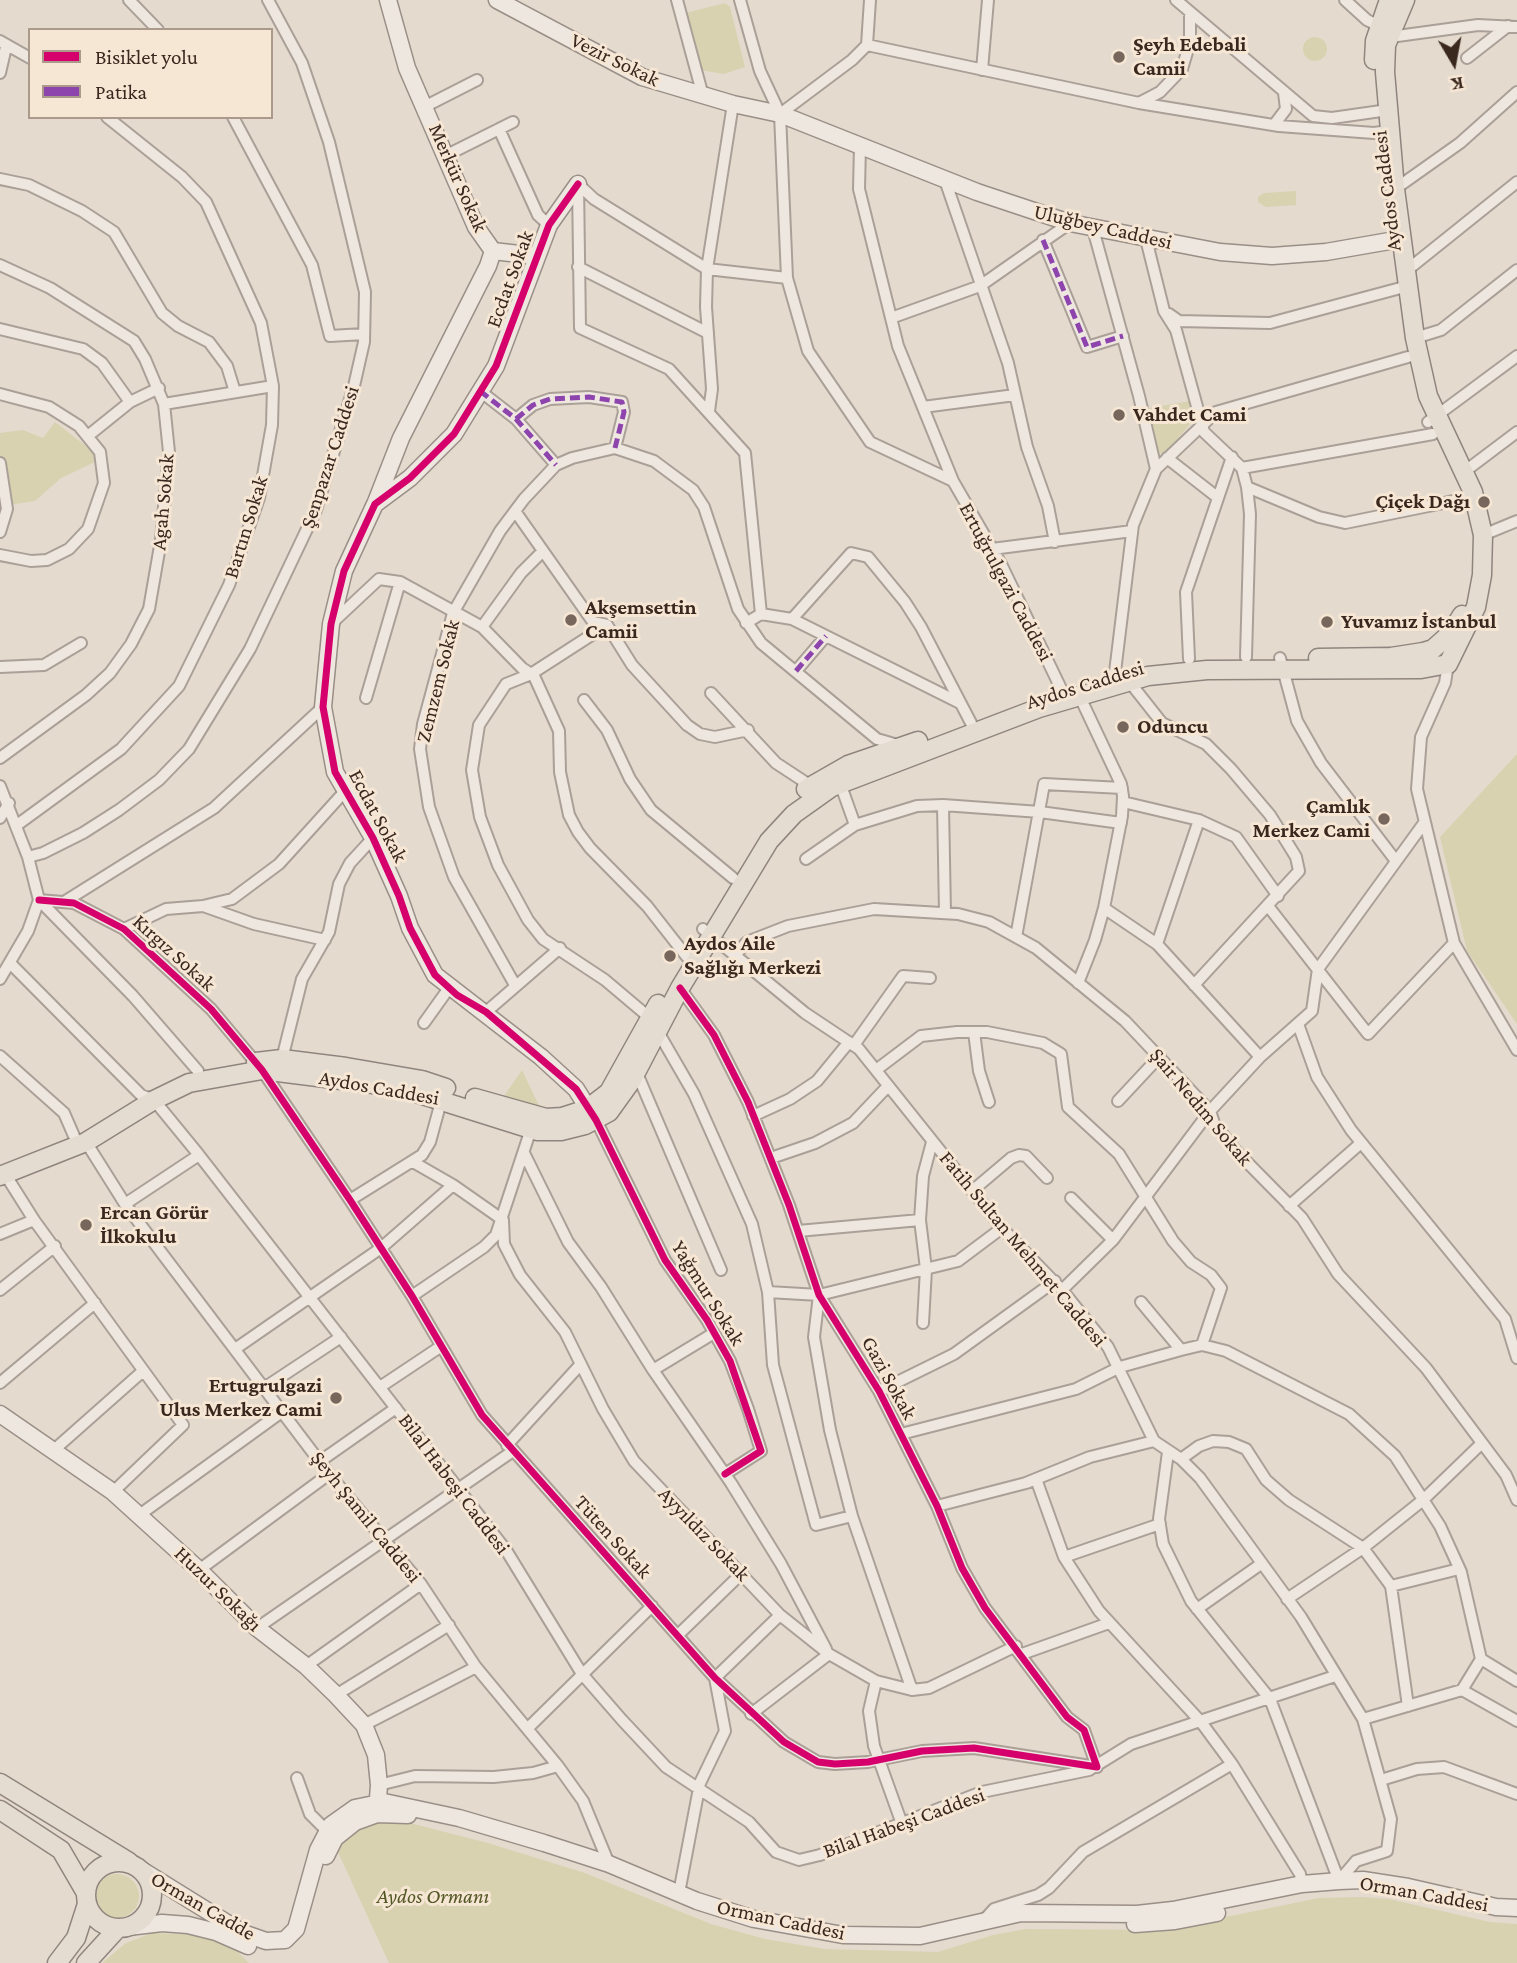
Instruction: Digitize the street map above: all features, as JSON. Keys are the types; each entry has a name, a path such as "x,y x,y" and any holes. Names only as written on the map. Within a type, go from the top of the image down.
{"main road":[{"name":"Aydos Caddesi","path":"1389,0 1384,32 1383,112 1396,239 1433,425 1464,472 1477,502 1483,535 1482,575 1476,607 1442,656"},
{"name":"Aydos Caddesi","path":"1384,32 1405,0"},
{"name":"Aydos Caddesi","path":"1385,132 1395,189 1396,239"},
{"name":"Aydos Caddesi","path":"1404,282 1408,357 1415,390 1433,425 1463,499 1471,529 1473,556 1468,597 1442,656"},
{"name":"Aydos Caddesi","path":"1122,676 1391,657 1442,656"},
{"name":"Aydos Caddesi","path":"2,1171 80,1139 198,1071 258,1066 397,1087 442,1098 531,1129 561,1131 619,1100 636,1071 653,1024 687,957 708,932 774,834 812,799 841,783 1122,676 1189,659 1246,657 1280,664"},
{"name":"Aydos Caddesi","path":"148,1098 197,1081 282,1059 422,1080 513,1111 546,1118 591,1115 680,988 733,878 763,829 811,786 848,765 971,723 1069,695"},
{"path":"0,1783 136,1867 147,1877 152,1896 145,1915 123,1927 86,1963"},
{"path":"0,1810 61,1850 99,1921 123,1927"},
{"path":"57,1963 76,1938 93,1874 101,1867 121,1862 136,1867"}],"street":[{"path":"129,0 156,28"},
{"name":"Şenpazar Caddesi","path":"28,857 43,853 119,810 159,779 188,749 250,649 316,510 354,386 364,334 365,292 330,142 302,63 268,0"},
{"name":"Merkür Sokak","path":"375,504 401,438 488,267 493,251 476,227 426,106 407,68 388,0"},
{"name":"Vezir Sokak","path":"498,0 642,77 703,96 780,114"},
{"path":"691,0 677,2 703,96"},
{"name":"Ertuğrulgazi Caddesi","path":"740,0 760,71 780,114 788,278 808,351 870,442 953,481 1122,789"},
{"path":"780,114 852,61 867,45 870,0"},
{"path":"982,70 988,0"},
{"path":"1176,0 1284,93 1318,118 1383,112"},
{"path":"1345,0 1384,32 1478,25 1512,27"},
{"path":"1139,103 1160,92 1182,69 1190,42 1190,13"},
{"path":"1467,58 1512,27"},
{"path":"0,73 3,44 28,57"},
{"path":"867,45 1139,103 1273,125 1385,132"},
{"path":"426,106 477,80"},
{"path":"1395,189 1460,143 1517,92"},
{"path":"1273,125 1286,109 1284,93"},
{"path":"709,411 712,389 707,269 733,104"},
{"name":"Uluğbey Caddesi","path":"780,114 945,180 1093,229 1220,253 1272,256 1326,252 1396,239"},
{"name":"Bartın Sokak","path":"17,825 121,749 179,686 229,585 260,498 272,425 273,386 261,323 206,202 182,177 110,119"},
{"path":"234,119 312,265 330,336 364,334"},
{"path":"447,155 513,122"},
{"path":"499,129 538,215 549,225"},
{"path":"860,146 859,189 898,346 953,481"},
{"path":"0,179 29,185 82,211 114,232 162,313 178,326 209,342 228,366 235,392"},
{"path":"945,180 1008,363 1055,541"},
{"path":"1164,311 1180,321 1270,323 1404,282 1517,182"},
{"path":"578,184 594,199 707,269 788,278"},
{"path":"578,184 580,328 669,369 745,453 761,614"},
{"name":"Ecdat Sokak","path":"578,184 549,225 496,366 454,434 434,456 375,504 344,571 331,624 323,706 335,772 373,838 419,946 435,975 449,988 486,1012 576,1089 591,1115"},
{"path":"891,317 980,286 1070,223"},
{"path":"1093,229 1156,469"},
{"path":"1146,239 1164,311 1176,330 1204,432 1242,468 1247,487 1250,514 1246,657"},
{"path":"1043,240 1087,348 1123,336"},
{"path":"493,251 537,256"},
{"name":"Agah Sokak","path":"0,265 50,288 134,341 159,388 164,404 169,452 161,540 149,608 131,644 110,673 86,695 0,758"},
{"path":"578,267 708,333"},
{"path":"1415,338 1441,330 1517,270"},
{"path":"0,328 83,349 102,363 130,402"},
{"path":"1242,468 1433,425 1517,356"},
{"path":"1194,985 1299,871 1296,857 1270,815 1206,744 1161,723 1122,676 1132,531 1156,469 1216,412 1408,357"},
{"path":"164,404 273,386"},
{"path":"89,435 130,402 159,388"},
{"path":"480,391 516,419 556,465 572,458 615,449 654,461 693,490 704,507 729,589 746,623 761,643 877,739 902,747"},
{"path":"0,394 49,407 89,435 104,464 104,483 88,528 69,549 47,560 31,561 0,555"},
{"path":"923,407 1015,395"},
{"path":"516,419 533,405 550,399 589,397 622,402 624,412 615,449"},
{"path":"1464,472 1517,432"},
{"path":"1189,659 1186,592 1232,457"},
{"path":"1167,458 1217,497"},
{"path":"0,463 7,509 0,532"},
{"name":"Zemzem Sokak","path":"515,985 454,877 429,807 422,773 423,724 453,613 515,511 556,465"},
{"path":"1247,487 1319,517 1345,523 1369,521 1463,499"},
{"path":"515,511 593,622 607,625 632,664 687,725 700,734 715,737 748,730"},
{"path":"1483,535 1517,521"},
{"path":"992,549 1132,531"},
{"path":"482,627 522,573 543,551"},
{"path":"792,619 851,553 868,556 905,602 971,723"},
{"path":"331,624 379,579 400,582 482,627 531,674 554,717 559,731 560,772 569,815 578,832 590,848 647,906 687,957"},
{"path":"366,698 400,582"},
{"path":"746,623 761,614 792,619 960,703"},
{"path":"607,625 531,674 506,684 485,713 475,739 472,771 480,817 498,865 528,920 543,939 560,948 653,1024 694,1094 752,1224 768,1292 774,1365 816,1525 852,1516"},
{"path":"796,671 826,636"},
{"path":"0,667 44,665 81,643"},
{"path":"1442,656 1445,682 1421,737 1417,789 1454,943 1517,1050"},
{"path":"1280,664 1297,721 1321,763 1396,861"},
{"path":"711,693 776,763 811,786"},
{"path":"584,700 607,730 630,779 651,810 733,878"},
{"path":"64,902 214,807 323,706"},
{"path":"841,783 855,825"},
{"path":"1016,937 1044,784 1122,789 1121,823 1104,908 1096,940 1078,982"},
{"path":"0,786 9,803 28,857 39,900 132,996 198,1071"},
{"path":"124,929 166,909 203,906 232,899 279,864 346,790"},
{"path":"1123,802 1199,820 1236,837 1278,896"},
{"path":"0,818 9,803"},
{"path":"943,805 945,913"},
{"path":"806,859 855,825 918,806 943,805 1040,812 1121,823"},
{"path":"1157,944 1199,820"},
{"path":"879,1391 954,1354 1058,1285 1113,1240 1210,1111 1260,1057 1312,1011 1318,969 1424,823"},
{"path":"282,1059 302,979 329,933 339,884 350,863 373,838"},
{"path":"0,979 27,931 39,900"},
{"name":"Kırgız Sokak","path":"39,900 64,902 85,908 124,929 211,1009 258,1066"},
{"path":"203,906 254,924 325,940"},
{"path":"1268,906 1368,1034 1454,943"},
{"path":"1104,908 1157,944 1260,1057"},
{"name":"Şair Nedim Sokak","path":"736,954 747,942 788,926 874,909 945,913 989,922 1036,948 1125,1021 1210,1111 1214,1123 1236,1151 1302,1218 1325,1259 1365,1300 1384,1326 1426,1368 1506,1475 1517,1500"},
{"name":"Fatih Sultan Mehmet Caddesi","path":"708,932 805,1013 852,1044 876,1070 1002,1228 1058,1285 1108,1347 1154,1441 1181,1459 1200,1478 1287,1598 1363,1719 1391,1819 1387,1851 1356,1861 1340,1885"},
{"path":"486,1012 560,948"},
{"name":"Bilal Habeşi Caddesi","path":"10,962 148,1098 199,1155 506,1550 582,1674 666,1767 749,1822 776,1852 799,1860 902,1824 982,1792 1097,1767 1131,1744 1335,1676"},
{"path":"753,1116 790,1099 817,1081 852,1044 903,976 930,978"},
{"path":"424,1023 449,988"},
{"name":"Gazi Sokak","path":"680,988 714,1035 771,1158 819,1294 879,1391 937,1506 962,1568 985,1608 1067,1717 1084,1730 1097,1767"},
{"path":"1298,1024 1317,1077 1361,1143 1505,1319 1517,1357"},
{"path":"974,1032 979,1070 989,1101"},
{"path":"876,1070 921,1037 974,1032 1044,1043 1061,1054 1068,1107 1119,1154 1144,1199 1183,1253 1211,1275 1221,1288 1202,1345"},
{"name":"Şeyh Şamil Caddesi","path":"0,1056 64,1113 125,1204 319,1462 421,1584 476,1667 528,1728 583,1801 609,1864"},
{"path":"1118,1101 1160,1056"},
{"name":"Tüten Sokak","path":"258,1066 381,1248 482,1415 715,1678 784,1742 818,1762 843,1764 922,1751 974,1748 1097,1767"},
{"path":"636,1071 721,1270"},
{"path":"771,1158 815,1143 853,1123 888,1086"},
{"path":"350,1200 422,1155 430,1142 442,1098"},
{"name":"Yağmur Sokak","path":"591,1115 665,1260 730,1361 761,1451 725,1474"},
{"path":"411,1296 484,1247 496,1235 531,1129"},
{"path":"923,1323 926,1269 920,1220 923,1176 932,1142"},
{"path":"1289,1206 1361,1143"},
{"path":"524,1153 568,1242 601,1287 653,1370 725,1474 781,1564 829,1654 751,1714"},
{"path":"125,1204 199,1155"},
{"path":"972,1191 1011,1158 1019,1155 1026,1156 1047,1178"},
{"path":"413,1162 453,1185 503,1220"},
{"path":"2,1171 34,1220 183,1425 113,1492"},
{"path":"235,1349 381,1248 453,1185"},
{"path":"1071,1198 1113,1240"},
{"path":"0,1234 34,1220"},
{"name":"Ayyıldız Sokak","path":"503,1220 504,1244 514,1265 565,1332 580,1365 634,1461 780,1615 829,1654 876,1681 912,1690"},
{"path":"798,1231 920,1220"},
{"path":"768,1292 819,1294 958,1261 1002,1228"},
{"path":"0,1290 55,1246"},
{"path":"819,1294 814,1337 819,1377 852,1516 912,1690 929,1688 1019,1650 1109,1623"},
{"path":"1140,1302 1178,1342 1181,1350"},
{"path":"0,1384 95,1303"},
{"path":"653,1370 714,1333"},
{"path":"264,1388 341,1337"},
{"path":"901,1434 1076,1390 1120,1367 1181,1350 1202,1345 1226,1351 1349,1415 1395,1456 1440,1526 1459,1569 1481,1658 1517,1681"},
{"path":"380,1387 440,1347"},
{"path":"257,1628 460,1490 510,1448 580,1365"},
{"path":"55,1449 143,1371"},
{"path":"319,1462 396,1408"},
{"path":"138,1516 283,1412"},
{"name":"Huzur Sokağı","path":"0,1414 55,1449 113,1492 200,1570 257,1628 306,1666 336,1695 364,1725 376,1755 379,1785 377,1808"},
{"path":"937,1506 1036,1479 1090,1457 1154,1441"},
{"path":"1181,1459 1199,1446 1213,1441 1229,1442 1245,1449 1266,1480 1289,1500 1363,1548 1391,1586 1408,1706"},
{"path":"1287,1598 1363,1548 1423,1500 1482,1443"},
{"path":"1168,1452 1160,1524 1163,1544 1197,1608 1270,1699 1340,1885"},
{"path":"200,1570 329,1474"},
{"path":"1036,1479 1064,1557 1109,1623 1201,1722 1232,1763 1300,1874 1304,1889"},
{"path":"1064,1557 1160,1524"},
{"path":"1197,1608 1261,1564"},
{"path":"1391,1586 1459,1569"},
{"path":"678,1635 742,1573"},
{"path":"306,1666 421,1584"},
{"path":"528,1728 652,1606"},
{"path":"679,1893 699,1789 725,1731 715,1678 780,1615"},
{"path":"336,1695 449,1625"},
{"path":"1363,1719 1462,1689 1481,1658"},
{"path":"364,1725 476,1667"},
{"path":"876,1681 869,1711 880,1759 902,1824"},
{"path":"1462,1689 1517,1721"},
{"path":"987,1925 994,1909 1038,1895 1049,1888 1083,1852 1232,1763"},
{"path":"379,1785 415,1776 494,1777 533,1773 558,1766"},
{"path":"1381,1780 1417,1769 1444,1766 1517,1794"},
{"path":"297,1778 310,1814 327,1831 318,1850 303,1924"},
{"name":"Orman Caddesi","path":"327,1831 347,1812 402,1804 459,1818 609,1864 679,1893 754,1919 852,1936 920,1936 987,1925 1034,1922 1175,1922 1304,1889 1340,1885 1387,1884 1496,1907 1517,1908"},
{"path":"303,1924 327,1854 335,1839 377,1808"},
{"name":"Orman Caddesi","path":"377,1808 419,1817 599,1870 716,1917 815,1941 866,1946 917,1945 987,1925"},
{"name":"Orman Cadde","path":"136,1867 256,1939 285,1940 303,1924"},
{"name":"Orman Caddesi","path":"1340,1885 1393,1892 1485,1914 1517,1917"},
{"name":"Orman Cadde","path":"123,1927 162,1923 188,1925 216,1932 258,1949 279,1951 293,1947 303,1924"}],"green space":[{"path":"725,3 730,7 745,67 724,74 700,70 685,13"},
{"path":"1315,37 1323,41 1327,49 1323,57 1315,61 1307,57 1303,49 1307,41"},
{"path":"1296,191 1296,205 1266,207 1258,202 1258,197 1264,193"},
{"path":"1190,401 1193,421 1166,452 1157,454 1149,408"},
{"path":"55,422 91,450 97,461 61,478 35,501 9,505 0,459 0,433 23,430 43,438"},
{"path":"1517,754 1517,1024 1467,951 1440,837"},
{"path":"522,1070 542,1112 500,1102"},
{"name":"Aydos Ormanı","path":"381,1820 398,1820 488,1843 585,1873 711,1924 765,1939 825,1949 938,1952 993,1935 1026,1929 1162,1930 1319,1898 1362,1897 1389,1899 1490,1922 1517,1924 1517,1963 389,1963 337,1850 345,1836 364,1825"},
{"path":"117,1874 133,1880 139,1896 133,1912 117,1918 101,1912 95,1896 101,1880"},
{"path":"152,1933 199,1935 237,1951 249,1963 102,1963 126,1943"}],"marked path":[{"path":"1043,240 1087,347 1123,336"},
{"path":"480,391 516,419 556,465"},
{"path":"516,419 533,405 550,399 589,397 622,402 624,412 615,448"},
{"path":"796,671 826,636"}],"cycle path":[{"path":"578,184 549,225 496,366 454,434 410,478 375,504 344,571 331,624 323,707 335,772 373,838 410,928 435,975 457,995 486,1012 576,1089 596,1120 665,1260 707,1320 730,1361 761,1451 725,1474"},
{"path":"39,900 74,903 124,929 211,1009 262,1070 350,1200 412,1296 482,1415 715,1678 784,1742 818,1762 835,1764 868,1762 922,1751 974,1748 1097,1767 1084,1730 1067,1717 985,1608 962,1568 937,1506 879,1391 819,1295 789,1205 748,1102 714,1035 680,988"}],"place":[{"name":"Şeyh Edebali Camii","path":"1119,57"},
{"name":"Vahdet Cami","path":"1119,415"},
{"name":"Çiçek Dağı","path":"1484,502"},
{"name":"Akşemsettin Camii","path":"571,620"},
{"name":"Yuvamız İstanbul","path":"1327,622"},
{"name":"Oduncu","path":"1123,727"},
{"name":"Çamlık Merkez Cami","path":"1384,819"},
{"name":"Aydos Aile Sağlığı Merkezi","path":"670,956"},
{"name":"Ercan Görür İlkokulu","path":"86,1225"},
{"name":"Ertugrulgazi Ulus Merkez Cami","path":"336,1398"}]}
